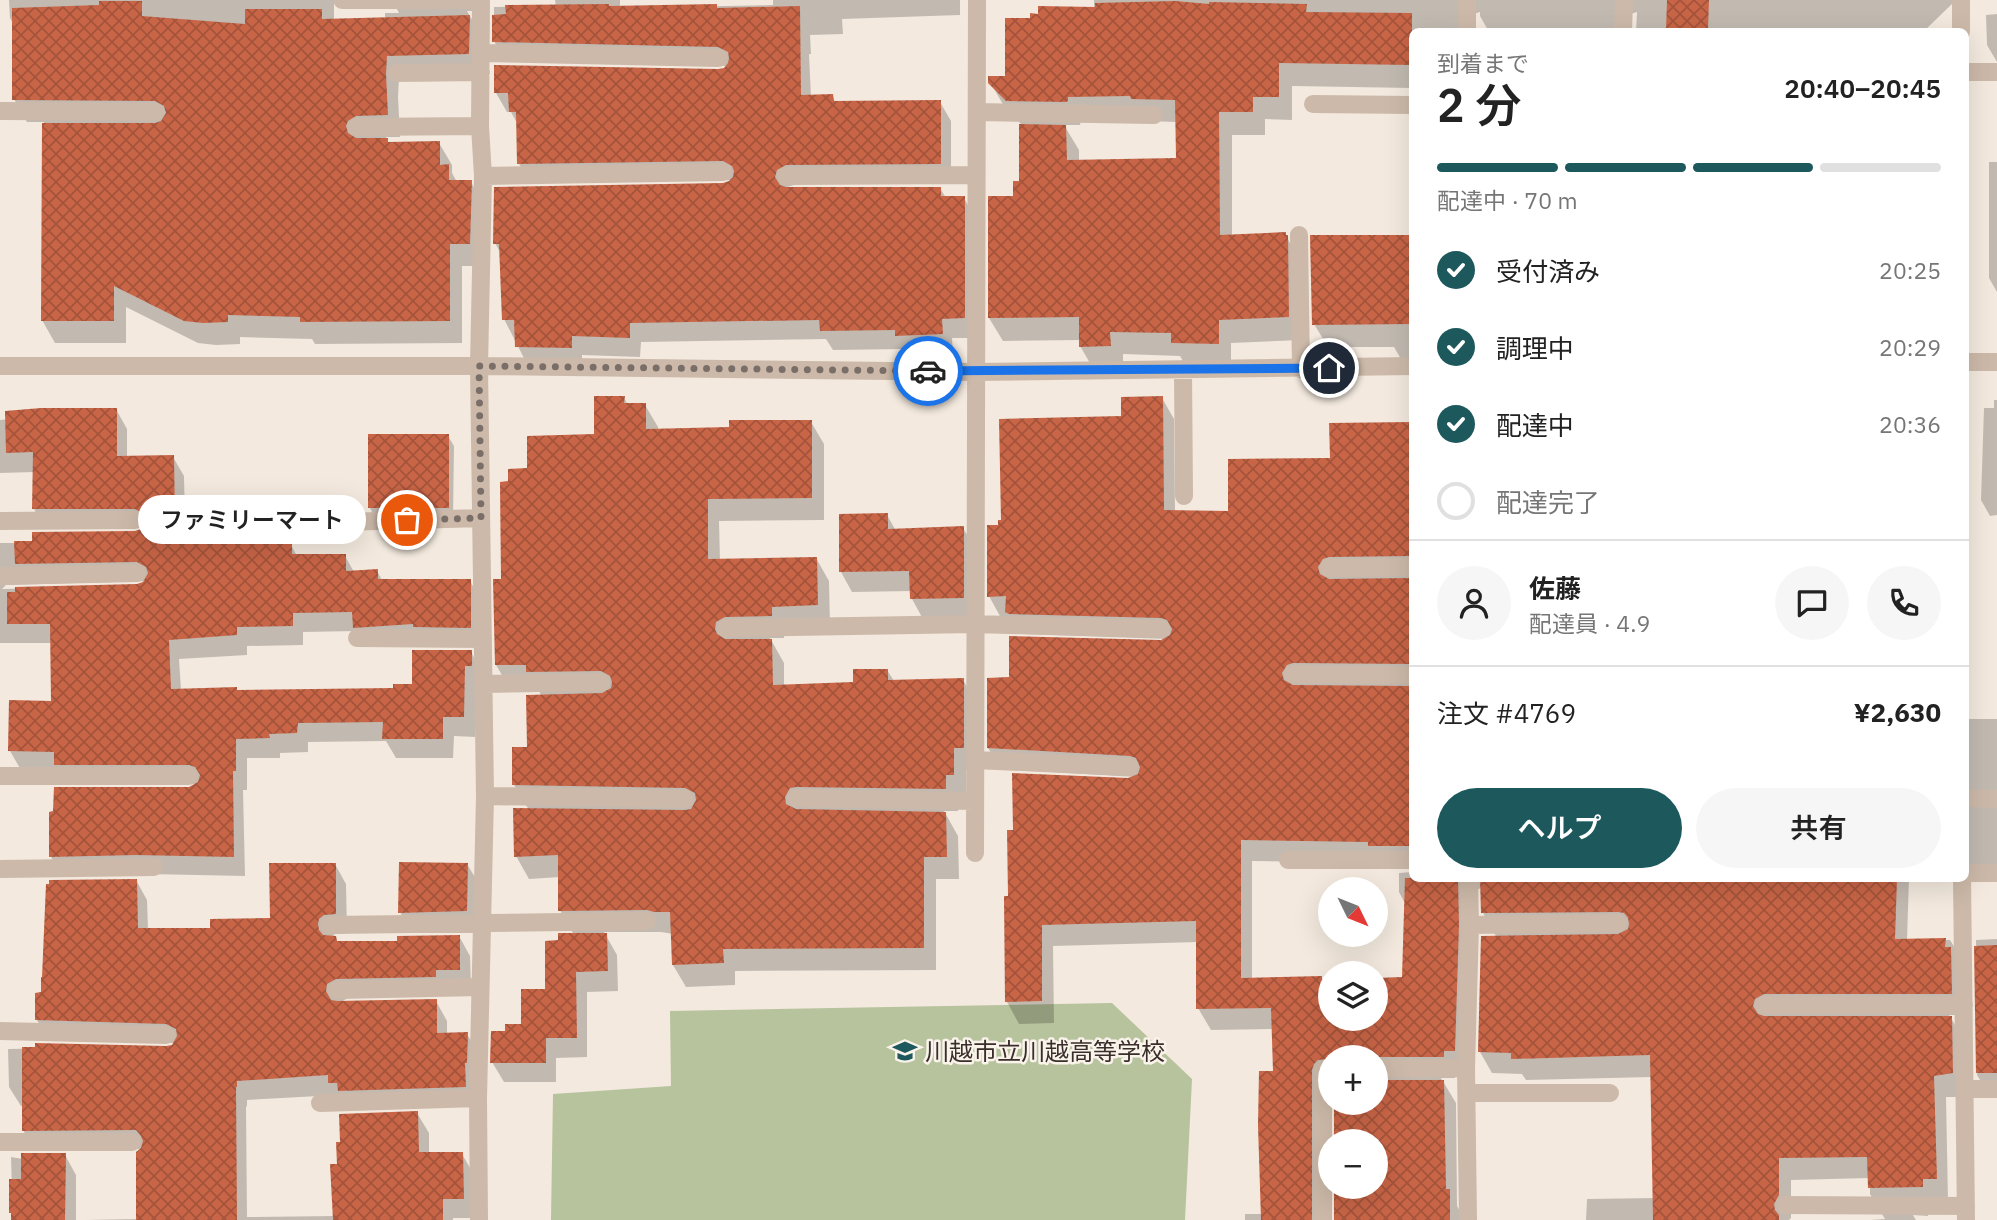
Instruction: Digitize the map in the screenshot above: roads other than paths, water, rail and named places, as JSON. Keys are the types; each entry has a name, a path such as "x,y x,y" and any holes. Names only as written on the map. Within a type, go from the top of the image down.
{"street":[{"path":"342,0 481,0 480,126 483,176 479,366 485,796 478,1098 479,1220"},
{"path":"975,853 977,0"},
{"path":"1467,0 1467,28"},
{"path":"1623,28 1624,0"},
{"path":"1961,0 1961,28"},
{"path":"481,52 718,58"},
{"path":"397,73 481,72"},
{"path":"1969,72 1997,72"},
{"path":"1313,104 1409,105"},
{"path":"0,111 155,112"},
{"path":"977,112 1154,115"},
{"path":"357,127 480,126"},
{"path":"483,176 723,172"},
{"path":"786,176 976,175"},
{"path":"1299,235 1301,369"},
{"path":"1969,362 1997,362"},
{"path":"0,366 479,366 976,372 1409,366"},
{"path":"1183,370 1184,496"},
{"path":"308,523 481,518"},
{"path":"0,521 135,520"},
{"path":"1329,568 1409,567"},
{"path":"0,576 137,573"},
{"path":"726,628 975,624 1161,629"},
{"path":"357,638 483,639"},
{"path":"1293,674 1409,675"},
{"path":"484,684 601,682"},
{"path":"975,761 1129,767"},
{"path":"0,776 189,776"},
{"path":"485,796 685,799"},
{"path":"1969,798 1997,799"},
{"path":"796,799 975,801"},
{"path":"1288,860 1409,860"},
{"path":"0,869 154,867"},
{"path":"1969,873 1997,873"},
{"path":"1468,1220 1466,1068 1469,882"},
{"path":"1785,1205 1966,1213 1962,882"},
{"path":"329,925 647,921"},
{"path":"1470,925 1618,923"},
{"path":"337,990 480,987"},
{"path":"1764,1005 1964,1005"},
{"path":"0,1031 166,1035"},
{"path":"1388,1069 1466,1068"},
{"path":"1965,1089 1997,1089"},
{"path":"1467,1093 1610,1093"},
{"path":"320,1103 478,1098"},
{"path":"1323,1115 1323,1220"},
{"path":"0,1142 132,1142"}],"place":[{"name":"ファミリーマート","path":"407,520"},
{"name":"川越市立川越高等学校","path":"905,1051"}]}
